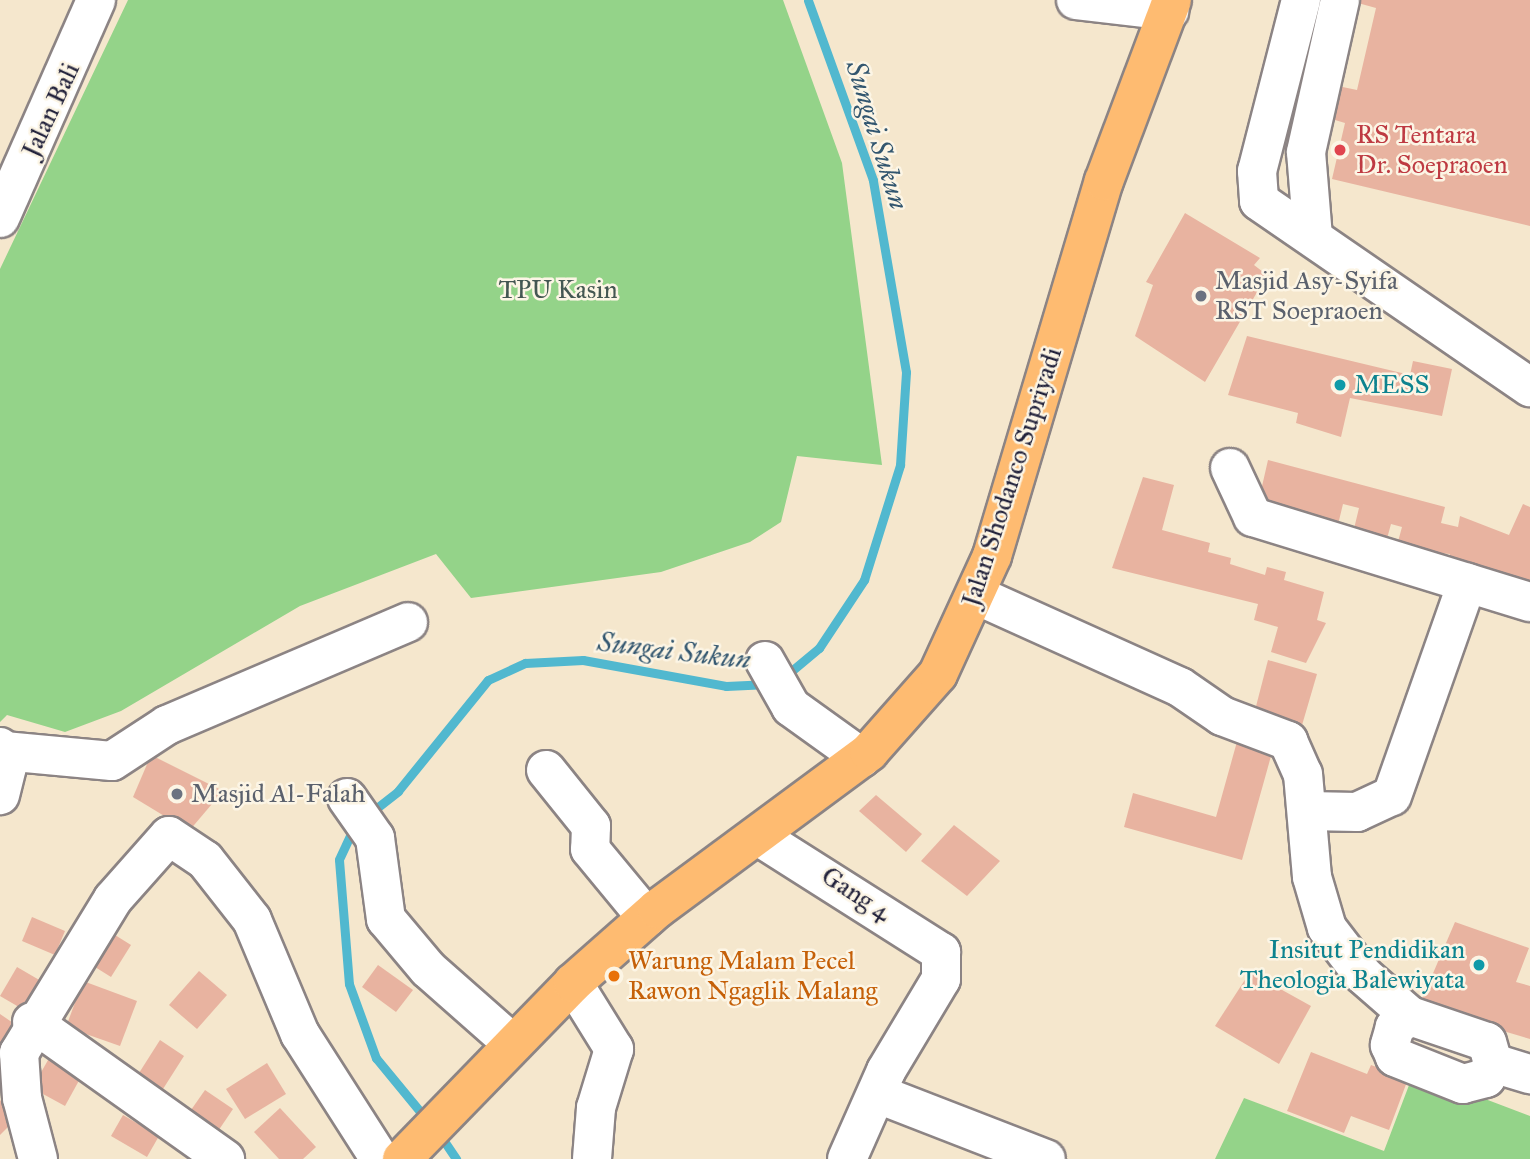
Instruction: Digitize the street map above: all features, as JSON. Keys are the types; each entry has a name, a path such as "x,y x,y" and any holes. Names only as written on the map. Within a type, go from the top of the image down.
{"main road":[{"name":"Jalan Shodanco Supriyadi","path":"402,1159 573,983 647,918 862,758 922,697 976,596 1104,181 1170,5"}],"street":[{"name":"Jalan Bali","path":"1,215 96,0"},
{"path":"1076,0 1170,5"},
{"path":"1301,0 1255,184 1259,201 1530,387"},
{"path":"1313,237 1306,152 1340,0"},
{"path":"1230,468 1253,517 1530,602"},
{"path":"1308,811 1357,812 1392,796 1467,583"},
{"path":"976,596 1180,687 1222,716 1280,735 1298,755 1308,811 1312,877 1326,928 1363,975 1410,1016 1487,1042 1493,1063 1530,1073"},
{"path":"0,795 7,767 2,749 112,761 167,725 408,622"},
{"path":"765,661 791,707 862,758"},
{"path":"546,771 591,826 590,849 647,918"},
{"path":"347,799 375,838 386,919 428,969 513,1044"},
{"name":"Gang 4","path":"758,836 936,945 943,962 941,979 878,1094"},
{"path":"38,1159 22,1098 19,1053 32,1023 113,899 162,839 175,838 205,860 252,920 300,1034 380,1159"},
{"path":"573,983 614,1049 596,1108 592,1159"},
{"path":"32,1023 225,1159"},
{"path":"847,1159 878,1094 1046,1159"}],"green space":[{"name":"TPU Kasin","path":"128,0 783,0 842,163 882,465 797,456 781,522 750,542 661,572 471,598 436,554 300,606 121,711 65,732 7,715 0,722 0,269"},
{"path":"1414,1072 1530,1116 1530,1159 1215,1159 1244,1098 1384,1151"}],"building":[{"path":"1347,0 1530,0 1530,226 1332,179 1345,123 1325,117 1333,85 1357,90 1376,8"},
{"name":"Masjid Asy-Syifa RST Soepraoen","path":"1185,213 1260,258 1254,265 1267,275 1205,382 1135,336 1153,285 1146,282"},
{"name":"MESS","path":"1247,336 1410,375 1413,361 1452,369 1442,416 1350,398 1341,437 1296,423 1298,413 1228,395"},
{"path":"1268,460 1445,507 1441,523 1458,527 1460,516 1509,535 1523,504 1530,507 1530,585 1448,562 1450,554 1396,549 1402,527 1391,524 1385,546 1352,537 1359,508 1343,504 1335,537 1255,517"},
{"path":"1143,477 1174,485 1162,530 1210,543 1208,552 1231,558 1230,564 1265,575 1267,567 1286,572 1284,580 1324,592 1317,620 1326,623 1306,663 1271,652 1278,627 1254,620 1258,604 1112,568"},
{"path":"1268,660 1317,674 1300,732 1253,718"},
{"path":"1238,738 1273,749 1242,860 1124,827 1133,793 1216,817"},
{"name":"Masjid Al-Falah","path":"151,755 223,791 189,831 133,797"},
{"path":"876,795 922,834 906,852 859,811"},
{"path":"954,825 1000,861 967,896 921,861"},
{"path":"32,917 65,931 55,955 22,941"},
{"name":"Insitut Pendidikan Theologia Balewiyata","path":"1455,922 1529,948 1516,982 1530,986 1530,1039 1419,1006"},
{"path":"99,925 131,945 111,977 79,957"},
{"path":"378,965 413,990 396,1012 362,987"},
{"path":"17,967 41,981 24,1010 0,996"},
{"path":"199,971 227,995 197,1029 169,1005"},
{"path":"1250,972 1311,1006 1279,1064 1215,1026"},
{"path":"83,981 137,1001 120,1046 66,1027"},
{"path":"0,1014 19,1027 0,1055"},
{"path":"160,1040 184,1056 156,1100 132,1084"},
{"path":"55,1048 87,1066 65,1106 32,1088"},
{"path":"1311,1052 1367,1074 1371,1065 1408,1079 1389,1130 1351,1116 1344,1133 1287,1111"},
{"path":"267,1063 286,1094 245,1119 226,1089"},
{"path":"205,1090 233,1109 212,1140 184,1120"},
{"path":"0,1100 17,1118 0,1135"},
{"path":"280,1108 316,1147 303,1159 279,1159 254,1132"},
{"path":"123,1115 159,1136 147,1157 111,1136"}],"waterway":[{"name":"Sungai Sukun","path":"783,678 819,648 864,580 900,465 906,372 873,180 808,0"},
{"name":"Sungai Sukun","path":"369,814 398,791 488,680 525,663 583,660 726,686 767,684"},
{"path":"355,825 339,860 349,984 376,1058 428,1121"},
{"name":"Sungai Sukun","path":"440,1135 456,1159"}],"place":[{"name":"RS Tentara Dr. Soepraoen","path":"1340,150"},
{"name":"Masjid Asy-Syifa RST Soepraoen","path":"1201,296"},
{"name":"MESS","path":"1340,385"},
{"name":"Masjid Al-Falah","path":"177,794"},
{"name":"Insitut Pendidikan Theologia Balewiyata","path":"1479,965"},
{"name":"Warung Malam Pecel Rawon Ngaglik Malang","path":"614,976"}]}
